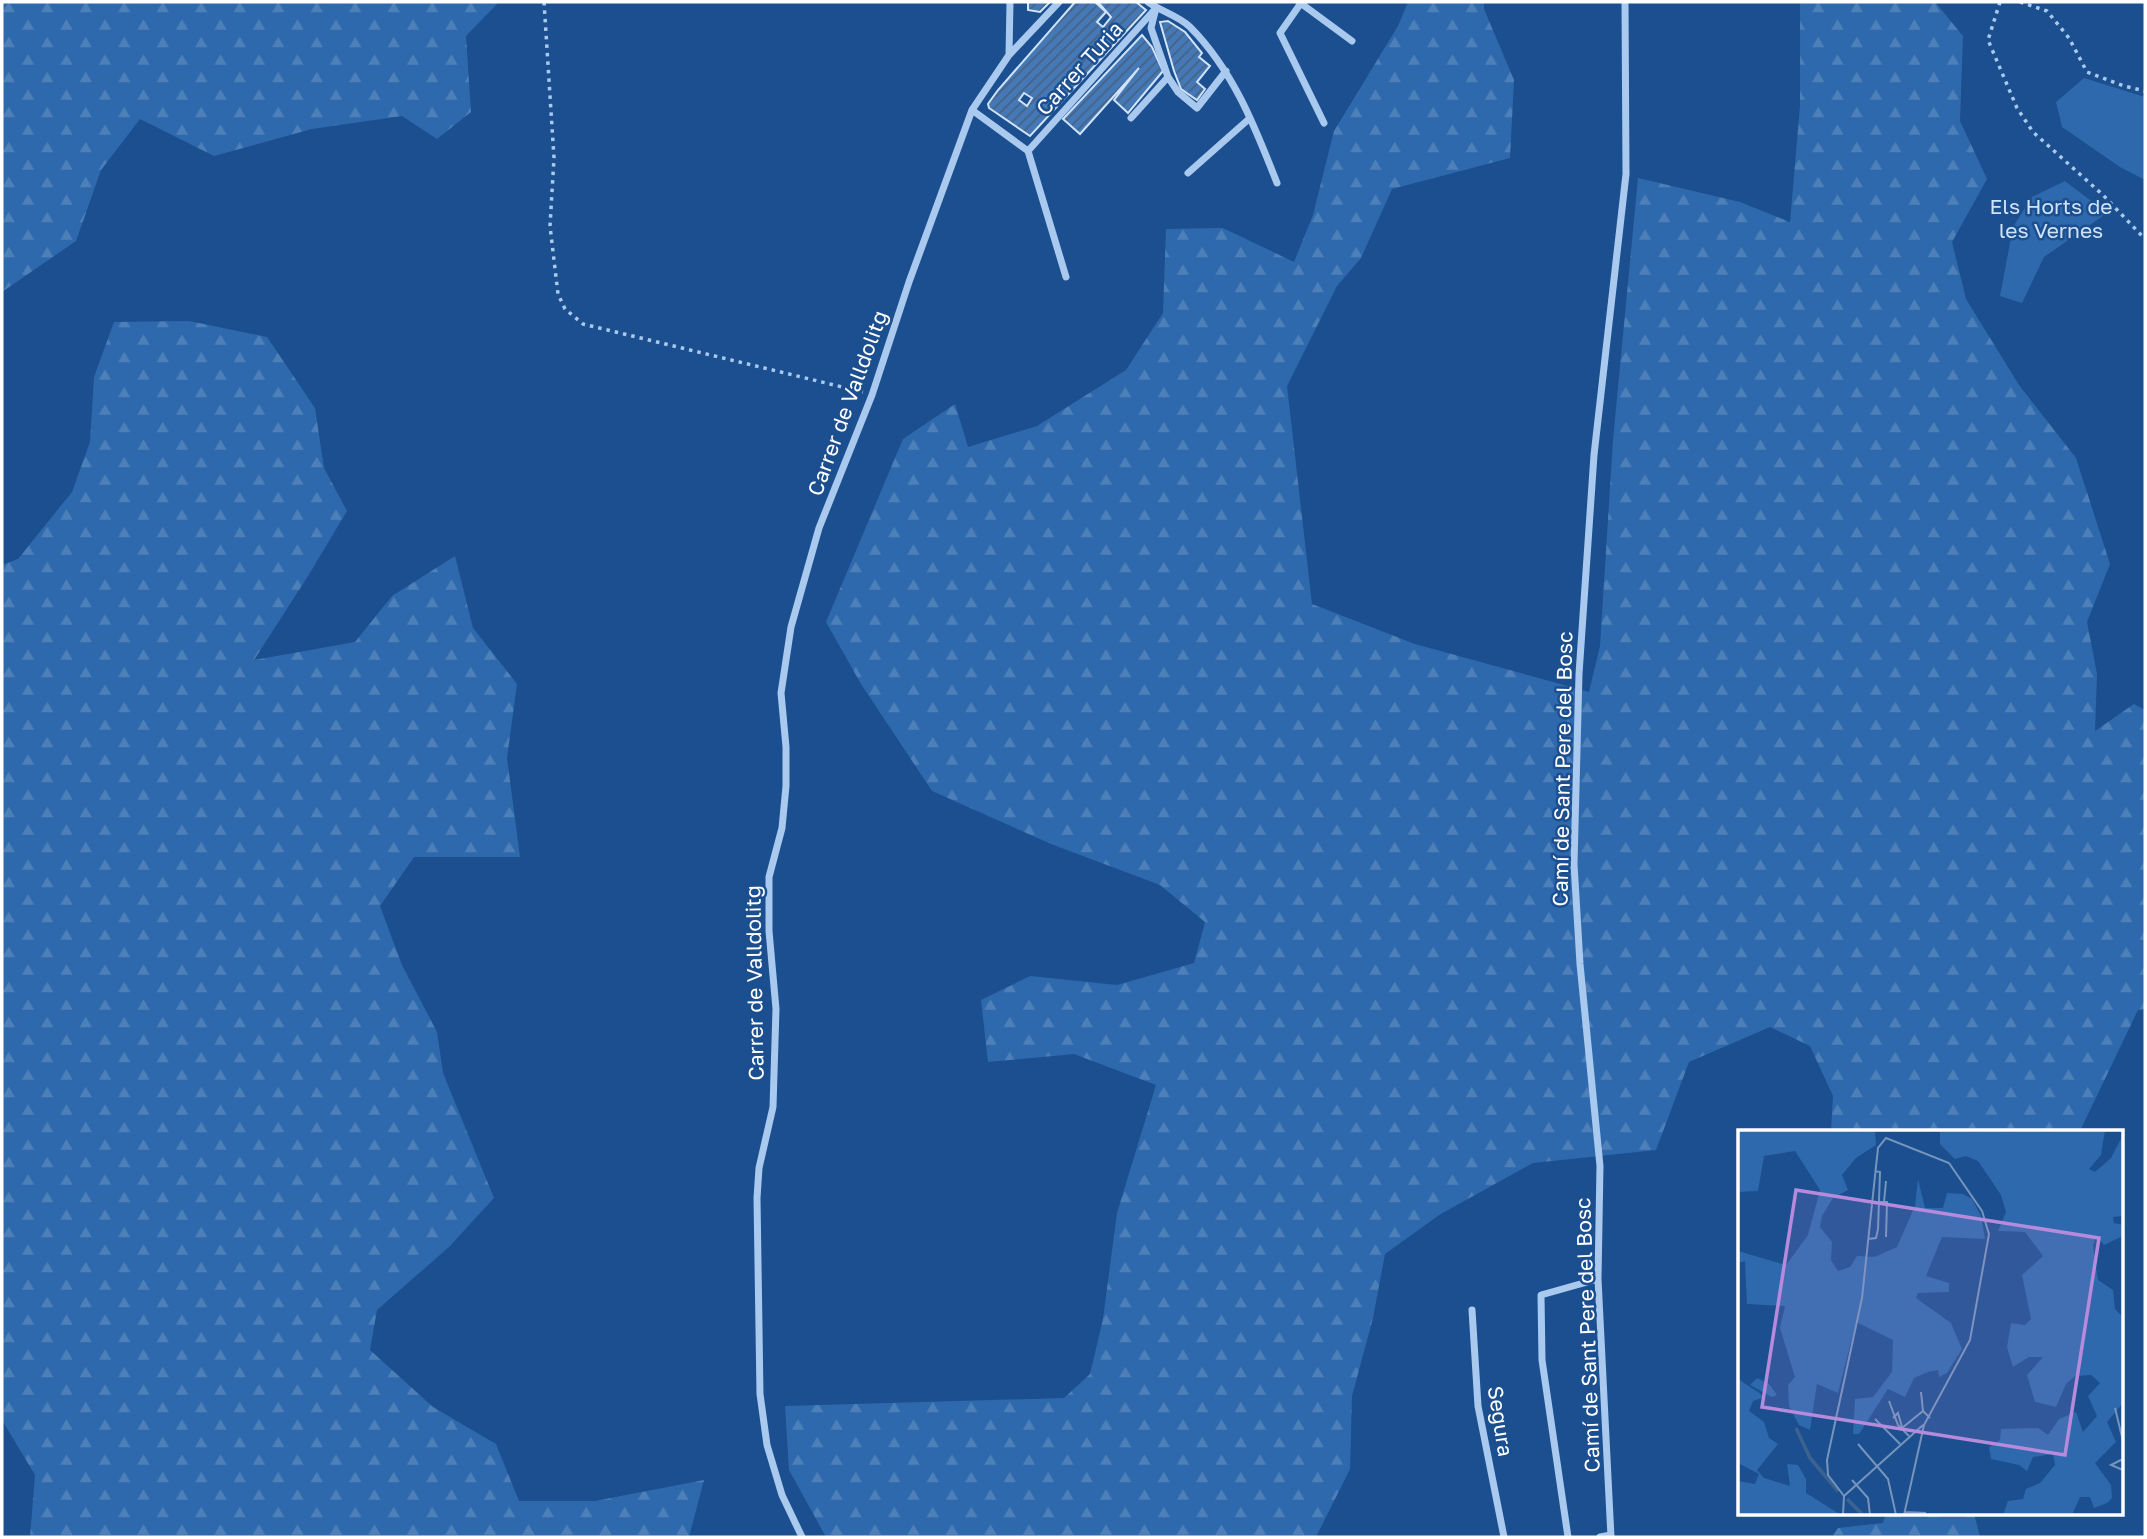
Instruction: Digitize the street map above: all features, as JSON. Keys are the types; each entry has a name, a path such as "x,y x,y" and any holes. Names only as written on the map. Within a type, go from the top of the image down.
{"street":[{"path":"1009,55 1010,2"},
{"name":"Carrer de Valldolitg","path":"802,1537 782,1496 767,1446 760,1394 757,1198 759,1168 774,1107 776,1009 769,931 769,877 782,828 786,786 781,693 791,627 819,528 872,395 909,282 972,110 1009,55 1059,2"},
{"path":"1148,2 1188,24 1226,71 1251,118 1277,183"},
{"path":"1324,123 1280,33 1300,2 1352,41"},
{"name":"Camí de Sant Pere del Bosc","path":"1611,1536 1598,1279 1600,1166 1580,964 1574,864 1579,674 1594,455 1626,174 1625,2"},
{"path":"1156,8 1151,28 1168,77 1178,92 1198,108 1226,71"},
{"name":"Carrer Turia","path":"1028,151 1156,8"},
{"path":"1131,118 1168,77"},
{"path":"972,110 1028,151 1066,277"},
{"path":"1188,173 1251,118"},
{"path":"1568,1537 1542,1360 1541,1295 1598,1279"},
{"name":"Segura","path":"1472,1310 1478,1406 1504,1537"},
{"path":"1600,1537 1611,1536"}],"path":[{"path":"544,2 554,158 550,226 558,294 565,309 583,324 872,395"},
{"path":"2000,2 1987,40 2017,108 2033,132 2103,195 2145,239"},
{"path":"2020,2 2047,10 2070,38 2087,72 2124,86 2145,90"}],"green space":[{"path":"2,2 499,2 466,36 471,112 437,139 402,116 312,129 214,156 140,119 101,170 76,241 2,292"},
{"path":"1408,2 1484,2 1484,9 1514,80 1510,158 1392,189 1361,258 1337,286 1287,386 1312,604 1415,644 1589,692 1600,646 1613,440 1638,178 1740,202 1790,222 1800,106 1800,2 1935,2 1963,36 1960,121 1987,179 1952,242 1966,299 2019,385 2076,458 2110,564 2087,622 2097,674 2095,731 2134,704 2145,710 2145,1009 2138,1010 2080,1130 1831,1130 1833,1096 1810,1046 1770,1027 1689,1062 1656,1150 1533,1163 1439,1215 1385,1254 1373,1318 1352,1396 1350,1469 1316,1537 826,1537 789,1470 785,1406 1064,1398 1090,1374 1103,1319 1117,1213 1156,1085 1074,1054 988,1062 981,1000 1030,976 1117,985 1194,963 1205,922 1160,885 1051,844 932,791 861,684 826,622 903,439 955,404 968,447 1037,426 1126,370 1163,313 1166,229 1223,228 1294,262 1313,215 1334,131 1398,26"},
{"name":"Els Horts de les Vernes","path":"2084,78 2145,97 2145,180 2120,167 2062,127 2056,102"},
{"name":"Els Horts de les Vernes","path":"2065,181 2107,213 2044,257 2022,303 2000,296 2013,227 2032,197"},
{"path":"189,321 267,337 315,408 324,468 347,511 254,660 355,642 392,596 455,556 473,628 517,684 507,758 520,857 414,857 380,906 402,965 437,1032 443,1073 494,1198 449,1247 377,1310 370,1350 433,1407 496,1444 519,1501 595,1501 704,1480 689,1537 30,1537 35,1475 2,1420 2,565 18,559 72,492 90,442 94,377 114,322"},
{"path":"1886,1514 1974,1514 1980,1537 1832,1537 1838,1528 1883,1523"}],"building":[{"path":"1028,2 1050,2 1040,12 1028,10"},
{"path":"1075,2 1097,2 1106,12 1097,22 1103,27 1111,17 1098,2 1136,2 1146,10 1030,136 989,108 988,104","holes":["1024,93 1032,98 1027,106 1019,100"]},
{"path":"1168,21 1185,32 1202,53 1199,57 1210,66 1197,82 1205,89 1197,100 1181,89 1174,71 1160,22"},
{"path":"1142,35 1152,47 1163,71 1128,113 1114,100 1139,68 1080,134 1063,119"}]}
